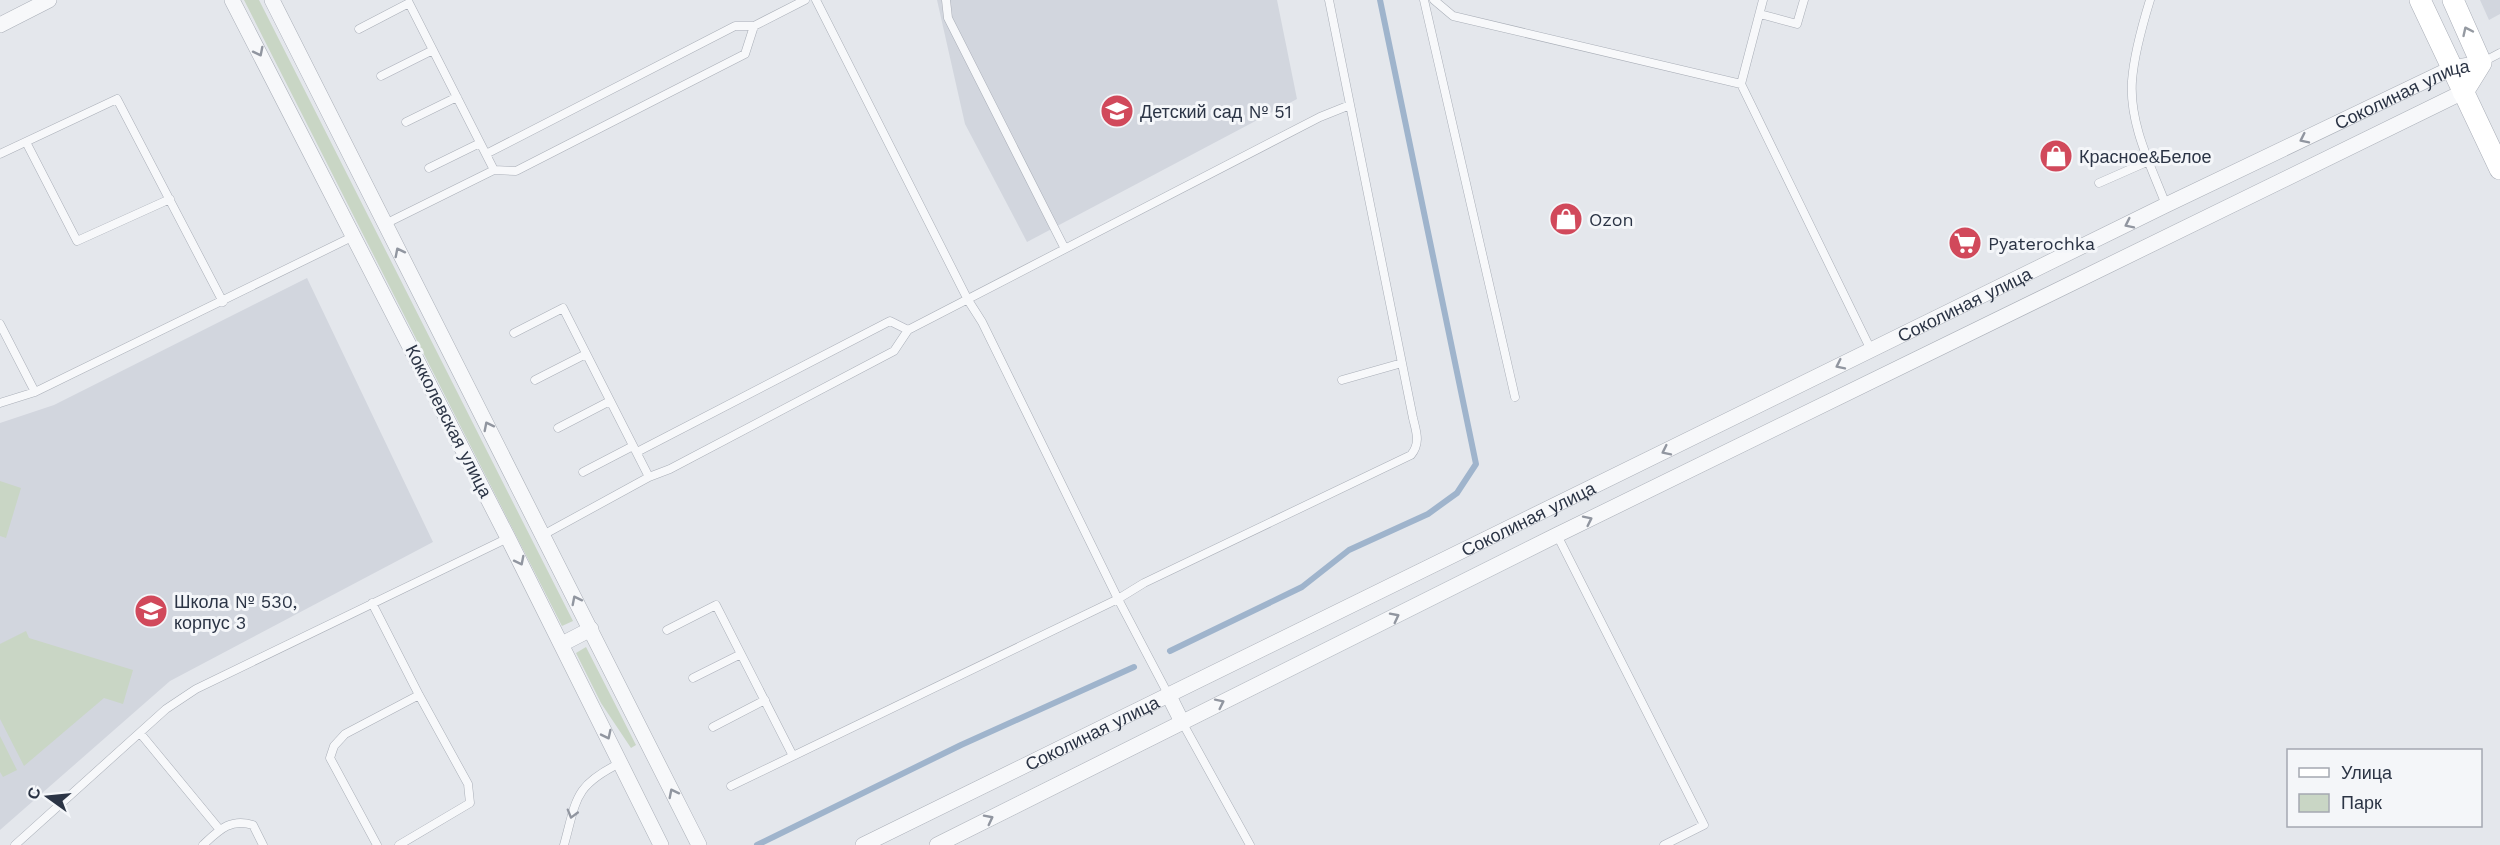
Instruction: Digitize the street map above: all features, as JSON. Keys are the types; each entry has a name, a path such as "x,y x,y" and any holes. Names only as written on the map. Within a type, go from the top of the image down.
{"street":[{"path":"0,25 49,0"},
{"name":"Кокколевская улица","path":"232,0 355,236 661,845"},
{"name":"Кокколевская улица","path":"272,0 699,845"},
{"path":"2420,0 2500,169"},
{"path":"2453,0 2491,58"},
{"name":"Соколиная улица","path":"863,845 2166,206 2452,68 2491,58"},
{"name":"Соколиная улица","path":"937,845 1557,535 2463,92 2491,58"},
{"path":"2166,206 2179,230"},
{"path":"1872,350 1884,375"},
{"path":"562,644 591,629"},
{"path":"1169,696 1182,722"}],"lane":[{"path":"486,154 735,26 754,26 805,0"},
{"path":"816,0 968,300 982,322 1118,599 1169,696"},
{"path":"946,0 948,18 1064,247"},
{"path":"731,786 1411,455 1418,442 1329,0"},
{"path":"1424,0 1515,397"},
{"path":"1434,0 1454,16 1741,84"},
{"path":"1764,0 1741,84 1872,350"},
{"path":"1760,14 1797,24 1804,0"},
{"path":"2150,0 2135,58 2132,83 2134,112 2140,138 2166,206"},
{"path":"359,29 409,3 494,170"},
{"path":"385,224 494,170 516,171 745,54 754,26"},
{"path":"381,76 433,50"},
{"path":"406,122 457,97"},
{"path":"0,154 117,99 223,302"},
{"path":"543,535 649,477 670,469 894,351 908,330 1064,247 1320,117 1350,105"},
{"path":"26,142 77,241 170,199"},
{"path":"429,168 480,142"},
{"path":"2099,183 2149,161"},
{"path":"0,403 35,392 355,236"},
{"path":"514,333 563,308 649,477"},
{"path":"583,471 635,449 890,321 908,330"},
{"path":"0,324 35,392"},
{"path":"535,380 586,354"},
{"path":"1342,380 1402,363"},
{"path":"558,428 610,400"},
{"path":"1557,535 1704,825 1664,845"},
{"path":"15,845 166,709 196,689 508,538"},
{"path":"372,603 419,695 468,783 470,803 399,845"},
{"path":"667,630 716,605 793,756"},
{"path":"693,678 741,654"},
{"path":"377,845 330,758 334,746 345,734 419,695"},
{"path":"713,727 765,700"},
{"path":"1182,722 1250,845"},
{"path":"140,733 220,830"},
{"path":"564,845 577,800 586,783 620,763"},
{"path":"203,845 220,830 240,821 253,825 263,845"}],"shaded area":[{"name":"Детский сад № 51","path":"937,0 1277,0 1297,99 1027,242 965,124"},
{"path":"2480,0 2500,0 2500,14 2489,20"},
{"name":"Школа № 530, корпус 3","path":"307,278 433,542 170,681 0,830 0,423 54,405"}],"green space":[{"path":"244,0 259,0 573,621 562,626"},
{"path":"0,481 21,488 6,538 0,536"},
{"path":"26,631 29,638 133,670 123,704 104,698 24,766 0,719 0,644"},
{"path":"586,647 636,745 631,748 601,703 576,653"},
{"path":"0,736 17,770 3,777 0,772"}],"waterway":[{"path":"1170,651 1302,587 1349,550 1428,514 1457,493 1476,464 1380,0"},
{"path":"757,845 961,745 1134,667"}],"place":[{"name":"Детский сад № 51","path":"1117,111"},
{"name":"Красное&Белое","path":"2056,156"},
{"name":"Ozon","path":"1566,219"},
{"name":"Pyaterochka","path":"1965,243"},
{"name":"Школа № 530, корпус 3","path":"151,611"}]}
